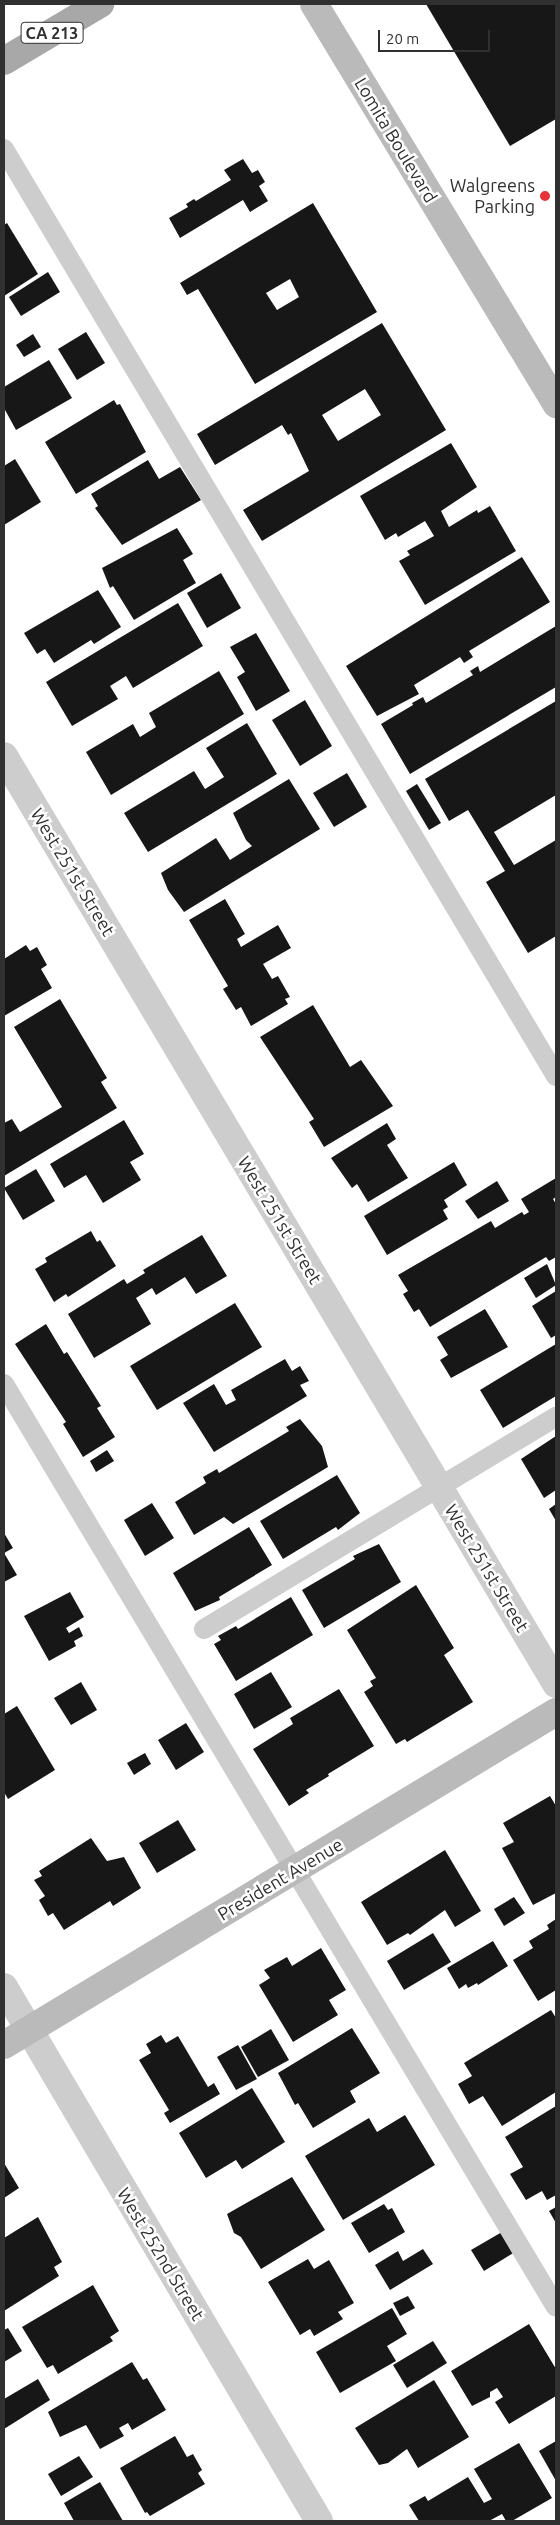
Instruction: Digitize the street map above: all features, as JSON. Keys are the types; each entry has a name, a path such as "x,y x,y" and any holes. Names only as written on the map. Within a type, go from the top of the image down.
{"main road":[{"name":"CA 213","path":"4,61 100,4"}],"street":[{"name":"Lomita Boulevard","path":"314,4 556,404"},
{"name":"West 251st Street","path":"4,756 556,1684"},
{"name":"President Avenue","path":"4,2045 556,1712"},
{"name":"West 252nd Street","path":"4,1987 319,2521"}],"lane":[{"path":"4,149 556,1076"},
{"path":"4,1384 556,2307"},
{"path":"204,1629 440,1489 556,1417"}],"building":[{"path":"426,4 556,4 556,119 510,146"},
{"path":"243,159 252,173 258,170 265,182 259,186 268,201 250,212 243,200 180,238 169,218 188,207 186,204 194,199 196,201 231,180 224,170"},
{"path":"313,203 377,312 255,384 198,289 187,295 180,283","holes":["290,279 299,297 277,310 266,293"]},
{"path":"7,223 38,274 4,296 4,225"},
{"path":"48,272 60,292 21,316 9,297"},
{"path":"382,323 446,430 262,541 243,510 309,471 291,433 288,435 282,425 215,465 197,434","holes":["365,389 381,415 338,441 322,415"]},
{"path":"86,332 105,363 77,380 58,349"},
{"path":"33,334 41,347 24,357 16,345"},
{"path":"49,360 72,398 16,430 4,408 4,387"},
{"path":"114,400 117,405 120,404 146,452 76,494 45,442"},
{"path":"451,443 477,487 441,511 449,527 477,510 478,513 490,506 516,551 425,605 399,561 410,555 407,551 434,536 425,521 398,537 396,533 385,540 360,496"},
{"path":"15,459 41,502 4,525 4,466"},
{"path":"148,460 159,479 180,467 201,500 122,545 95,508 98,506 91,494"},
{"path":"177,528 193,554 183,560 196,583 134,620 113,586 110,588 102,568"},
{"path":"522,557 550,602 469,651 473,657 464,663 460,657 414,685 419,694 377,716 346,666"},
{"path":"221,573 241,608 207,628 187,593"},
{"path":"98,590 121,627 94,644 91,640 54,663 45,649 37,654 24,633"},
{"path":"178,603 203,646 133,688 126,676 110,686 118,699 72,726 46,682"},
{"path":"556,626 556,687 410,774 381,724 423,697 426,703 473,675 470,671 478,666 480,672"},
{"path":"256,633 290,691 256,711 237,677 245,672 230,647"},
{"path":"219,671 244,714 111,795 86,752 133,724 140,737 156,727 149,713"},
{"path":"305,700 332,746 300,766 272,720"},
{"path":"556,701 556,795 494,832 514,865 556,840 556,936 528,953 486,882 505,871 468,810 449,821 425,779"},
{"path":"247,723 277,774 148,852 124,813 194,771 205,789 224,777 206,748"},
{"path":"347,773 367,807 334,827 313,793"},
{"path":"289,779 320,829 184,912 168,890 161,873 216,838 230,860 252,846 246,840 233,813"},
{"path":"417,784 441,823 429,830 406,791"},
{"path":"225,899 245,934 237,939 241,947 278,925 291,948 263,964 272,979 278,976 290,997 285,999 288,1004 251,1026 241,1007 236,1010 223,989 228,986 189,920"},
{"path":"26,945 30,951 37,947 47,965 41,969 52,988 4,1016 4,959"},
{"path":"60,999 107,1078 101,1082 117,1108 4,1176 4,1123 12,1119 20,1132 62,1107 14,1027"},
{"path":"313,1005 350,1067 361,1060 393,1106 324,1147 309,1122 314,1119 260,1037"},
{"path":"124,1120 144,1154 130,1162 141,1180 103,1203 86,1175 64,1188 50,1164"},
{"path":"387,1123 396,1139 387,1145 408,1178 368,1202 357,1184 352,1188 331,1158"},
{"path":"454,1162 467,1185 444,1200 448,1207 443,1210 448,1219 387,1255 364,1216"},
{"path":"36,1169 55,1201 23,1220 4,1188"},
{"path":"556,1178 556,1197 553,1199 556,1204 556,1257 549,1261 546,1257 430,1327 419,1309 414,1312 403,1294 408,1291 398,1275 491,1221 495,1228 522,1212 524,1215 529,1212 521,1199"},
{"path":"497,1181 509,1201 478,1219 465,1201"},
{"path":"91,1231 97,1242 100,1240 116,1266 68,1297 66,1294 54,1302 35,1269 47,1262 45,1258"},
{"path":"202,1235 227,1276 196,1294 185,1277 156,1295 152,1288 136,1298 151,1324 94,1358 68,1314 124,1279 127,1284 145,1273 143,1270"},
{"path":"547,1264 556,1285 536,1298 524,1278"},
{"path":"556,1291 556,1335 551,1338 532,1306"},
{"path":"235,1303 262,1347 157,1410 130,1366"},
{"path":"485,1309 508,1347 451,1378 440,1360 448,1355 437,1337"},
{"path":"46,1324 64,1354 67,1352 101,1406 97,1408 115,1437 83,1457 63,1424 66,1422 15,1344"},
{"path":"556,1344 556,1396 503,1428 480,1390"},
{"path":"285,1359 292,1371 300,1366 309,1381 300,1385 307,1396 214,1452 183,1403 214,1384 226,1405 236,1400 231,1390"},
{"path":"300,1419 322,1446 328,1467 233,1524 224,1517 194,1535 175,1502 206,1483 203,1477 217,1469 219,1473 289,1431 286,1427"},
{"path":"556,1436 556,1490 544,1498 521,1459"},
{"path":"107,1450 114,1461 96,1472 90,1461"},
{"path":"337,1475 360,1513 338,1530 336,1527 283,1559 260,1521"},
{"path":"152,1503 174,1538 145,1556 124,1520"},
{"path":"556,1504 556,1521 549,1509"},
{"path":"249,1527 272,1565 219,1597 220,1600 195,1611 173,1573"},
{"path":"4,1533 13,1548 4,1553"},
{"path":"379,1544 401,1582 324,1628 302,1590 355,1559 353,1556"},
{"path":"4,1553 17,1575 4,1582"},
{"path":"416,1585 454,1648 444,1655 473,1702 407,1742 405,1739 396,1744 364,1692 373,1686 370,1681 376,1678 347,1630"},
{"path":"70,1592 84,1617 66,1628 69,1633 79,1627 83,1636 74,1641 76,1646 49,1661 24,1616"},
{"path":"291,1597 313,1635 236,1681 214,1644 221,1640 218,1636 236,1626 238,1629"},
{"path":"271,1672 292,1707 254,1729 234,1694"},
{"path":"81,1682 97,1710 71,1725 54,1698"},
{"path":"339,1689 374,1746 328,1774 329,1776 306,1790 309,1793 289,1806 253,1749 293,1724 290,1718"},
{"path":"17,1706 55,1770 8,1799 4,1792 4,1714"},
{"path":"186,1723 204,1752 176,1770 158,1740"},
{"path":"145,1753 151,1764 134,1775 127,1763"},
{"path":"550,1796 556,1806 556,1893 533,1905 502,1848 514,1842 503,1823"},
{"path":"178,1820 196,1850 157,1873 139,1843"},
{"path":"91,1838 107,1861 124,1857 141,1888 113,1906 110,1901 64,1930 53,1913 48,1916 39,1900 45,1896 34,1880 42,1876 39,1871"},
{"path":"445,1850 481,1911 455,1927 445,1910 410,1935 408,1933 387,1945 361,1902"},
{"path":"514,1897 525,1913 504,1926 494,1909"},
{"path":"556,1919 556,1990 538,2001 513,1960 533,1948 529,1941 549,1929 547,1925"},
{"path":"433,1933 451,1962 404,1990 387,1961"},
{"path":"493,1941 508,1966 478,1985 477,1983 468,1988 466,1984 459,1989 447,1968"},
{"path":"321,1948 346,1990 329,2000 338,2015 293,2042 259,1985 270,1978 264,1970 287,1957 292,1966"},
{"path":"551,2010 556,2018 556,2092 502,2126 483,2096 469,2104 458,2084 472,2076 464,2063"},
{"path":"352,2028 380,2073 350,2091 356,2102 313,2128 298,2103 295,2105 278,2073"},
{"path":"271,2029 289,2060 258,2077 241,2047"},
{"path":"161,2035 166,2043 178,2036 208,2087 214,2083 220,2094 170,2123 164,2113 169,2110 139,2060 151,2053 146,2044"},
{"path":"238,2045 257,2079 236,2090 217,2057"},
{"path":"252,2088 285,2142 242,2169 236,2160 206,2178 179,2133"},
{"path":"556,2106 556,2195 547,2200 542,2191 526,2200 510,2174 523,2167 505,2137"},
{"path":"405,2115 435,2165 343,2220 305,2156 369,2118 377,2132"},
{"path":"4,2163 19,2188 4,2198"},
{"path":"292,2177 325,2230 261,2269 241,2237 234,2233 227,2214"},
{"path":"384,2204 388,2210 392,2208 405,2232 369,2253 351,2223"},
{"path":"556,2207 556,2223 549,2211"},
{"path":"38,2217 62,2262 54,2267 59,2276 4,2311 4,2238"},
{"path":"502,2232 515,2252 484,2271 471,2250"},
{"path":"423,2249 433,2264 390,2290 375,2265 398,2251 403,2261"},
{"path":"308,2259 314,2269 329,2260 354,2303 338,2312 343,2319 314,2336 310,2329 300,2335 268,2282"},
{"path":"93,2285 119,2331 110,2337 113,2341 58,2374 53,2365 47,2368 22,2327"},
{"path":"408,2296 415,2308 400,2316 393,2303"},
{"path":"392,2308 407,2334 387,2346 396,2361 340,2393 316,2352"},
{"path":"529,2324 556,2369 556,2396 509,2424 495,2402 503,2397 497,2388 490,2392 490,2397 472,2406 451,2371"},
{"path":"8,2328 22,2351 4,2362 4,2330"},
{"path":"433,2341 447,2363 407,2388 393,2365"},
{"path":"132,2362 143,2380 147,2378 166,2410 132,2430 128,2423 119,2428 124,2436 100,2449 86,2425 60,2437 48,2412"},
{"path":"38,2379 50,2400 4,2429 4,2399"},
{"path":"434,2380 469,2437 418,2468 407,2449 388,2463 379,2465 355,2428"},
{"path":"175,2436 187,2457 193,2454 202,2470 198,2473 205,2484 150,2516 147,2512 145,2513 120,2468"},
{"path":"556,2441 556,2481 539,2451"},
{"path":"519,2443 552,2498 512,2521 506,2521 502,2514 489,2521 419,2521 409,2505 425,2496 428,2501 468,2477 484,2503 492,2499 474,2469"},
{"path":"79,2456 93,2477 61,2496 48,2474"},
{"path":"100,2482 123,2521 74,2521 64,2503"}],"place":[{"name":"Walgreens Parking","path":"545,196"}]}
